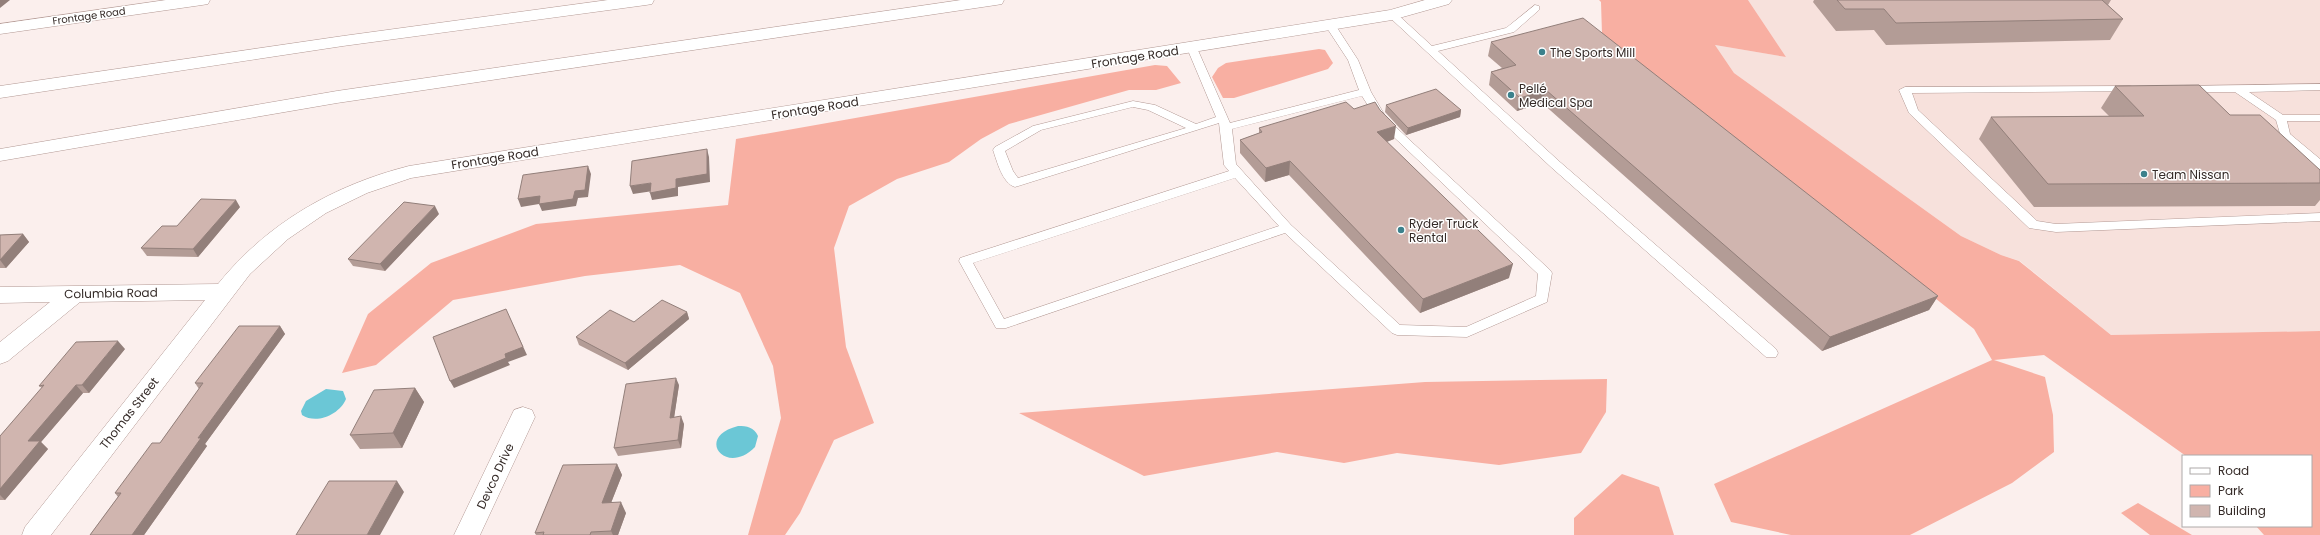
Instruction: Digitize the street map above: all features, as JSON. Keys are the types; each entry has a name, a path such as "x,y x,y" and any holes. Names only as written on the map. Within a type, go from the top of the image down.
{"main road":[{"name":"Frontage Road","path":"0,30 202,0"},
{"path":"0,93 343,41 646,0"},
{"path":"0,155 337,97 996,0"},
{"name":"Frontage Road","path":"223,292 261,250 308,213 359,187 409,172 1392,15 1443,0"},
{"path":"0,158 35,150"},
{"name":"Columbia Road","path":"0,295 223,292"},
{"name":"Thomas Street","path":"35,535 223,292"},
{"path":"0,355 74,294"},
{"name":"Devco Drive","path":"468,535 524,417"}],"lane":[{"path":"1430,50 1510,30 1535,8"},
{"path":"1392,15 1556,165 1771,353"},
{"path":"1192,48 1224,122 1230,165 1287,228 1397,330 1467,332 1542,299 1545,273 1383,121 1365,92 1353,60 1330,25"},
{"path":"2174,89 2320,87"},
{"path":"2142,89 1904,90 1913,111 2033,225 2056,228 2320,217"},
{"path":"2237,89 2281,118 2320,118"},
{"path":"1196,128 1151,107 1133,104 1036,128 999,150 1007,172 1015,183 1196,128 1365,92"},
{"path":"2281,118 2285,135 2320,165"},
{"path":"1237,173 965,261 1001,325 1287,228"}],"shaded area":[{"path":"1748,0 2320,0 2320,331 2111,335 2020,261 2001,255 1961,236 1734,73 1715,45 1786,57"}],"green space":[{"path":"1599,0 1748,0 1786,57 1715,45 1734,73 1961,236 2001,255 2019,261 2111,335 2320,331 2320,535 2264,535 2257,527 2312,527 2312,455 2185,455 2044,355 1994,360 2045,377 2053,415 2054,452 2012,483 1910,535 1791,535 1731,522 1714,484 1992,360 1974,329 1602,34 1601,2"},
{"path":"1319,49 1325,50 1333,63 1328,69 1234,98 1223,98 1212,77 1218,68 1226,63"},
{"path":"1155,65 1167,66 1181,83 1156,90 1129,90 1009,124 981,139 949,162 897,179 849,206 834,248 846,347 874,423 834,440 800,513 785,535 748,535 781,418 773,366 740,293 680,265 585,276 453,300 376,365 342,373 368,314 431,263 536,224 728,205 736,139"},
{"path":"1607,379 1606,412 1581,453 1499,465 1397,453 1344,463 1277,452 1144,476 1019,413 1425,382"},
{"path":"1622,474 1659,487 1674,535 1574,535 1574,518"},
{"path":"2138,503 2192,535 2150,535 2121,513"}],"water":[{"path":"326,389 343,391 346,399 339,409 321,418 314,419 302,415 301,411 306,401"},
{"path":"738,426 750,428 756,433 758,436 755,447 744,455 734,458 725,456 719,452 716,445 718,438 725,431"}],"building":[{"path":"1837,0 2102,0 2123,19 1896,23 1884,9 1845,9"},
{"path":"1583,18 1938,296 1830,337 1546,90 1520,98 1491,72 1516,65 1491,42"},
{"name":"Team Nissan","path":"2199,85 2230,115 2260,115 2320,170 2320,183 2048,184 1991,117 2144,116 2115,86"},
{"path":"1436,89 1461,110 1408,128 1386,105"},
{"name":"Ryder Truck Rental","path":"1346,102 1354,109 1375,102 1380,110 1396,126 1377,132 1513,264 1423,299 1290,161 1266,168 1240,140 1262,132 1259,128"},
{"path":"707,149 707,174 676,179 676,188 650,193 651,183 630,186 632,161"},
{"path":"588,166 585,190 575,191 573,199 539,204 540,196 518,199 523,175"},
{"path":"201,199 236,200 193,249 141,248 162,226 177,226"},
{"path":"404,202 435,206 380,264 348,259"},
{"path":"23,234 0,260 0,235"},
{"path":"662,300 687,312 625,363 576,337 610,310 634,322"},
{"path":"506,309 523,347 505,354 506,358 450,381 433,337"},
{"path":"239,326 280,326 198,438 201,438 132,535 90,535 121,493 115,493 152,443 160,443 203,383 195,383"},
{"path":"118,341 82,385 76,385 28,441 40,441 0,489 0,436 44,385 39,386 76,342"},
{"path":"676,378 670,418 681,416 678,440 614,448 626,384"},
{"path":"415,388 393,433 350,435 374,390"},
{"path":"617,464 602,503 621,502 611,531 591,532 590,535 543,535 544,532 535,533 563,465"},
{"path":"329,481 397,481 367,535 296,535"}],"place":[{"name":"The Sports Mill","path":"1542,52"},
{"name":"Pellé Medical Spa","path":"1511,95"},
{"name":"Team Nissan","path":"2144,174"},
{"name":"Ryder Truck Rental","path":"1401,230"}]}
